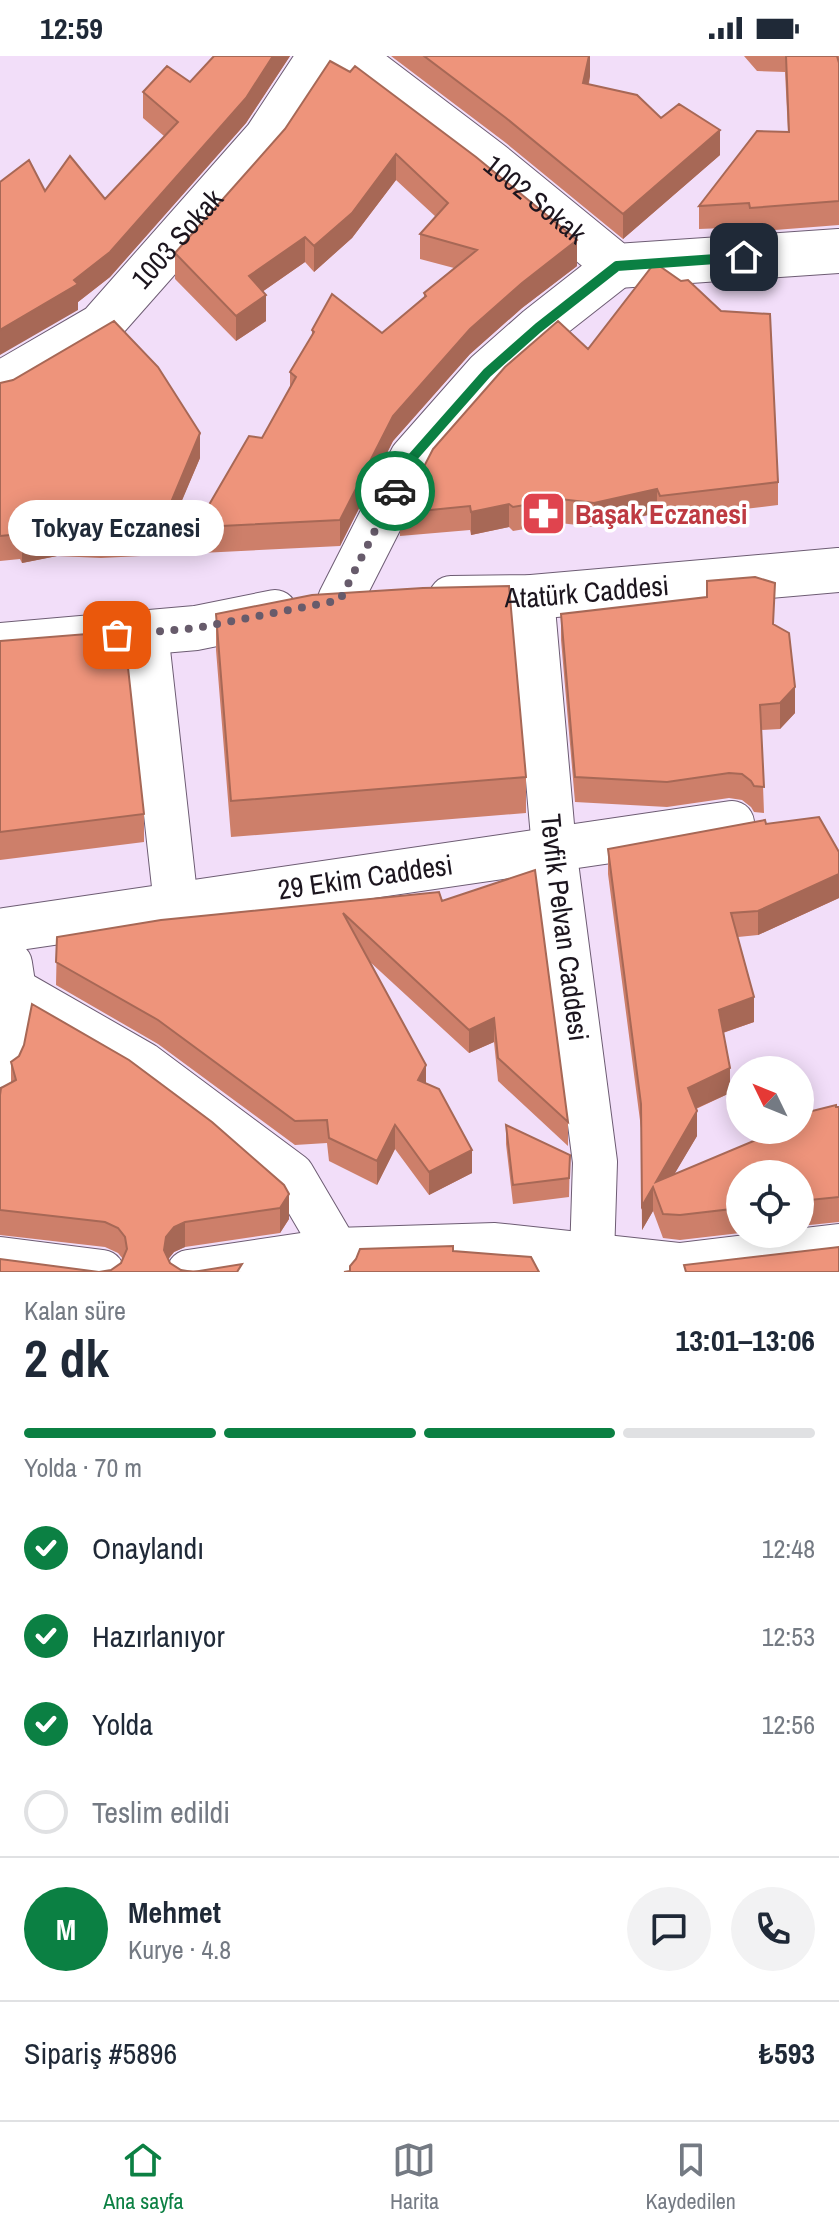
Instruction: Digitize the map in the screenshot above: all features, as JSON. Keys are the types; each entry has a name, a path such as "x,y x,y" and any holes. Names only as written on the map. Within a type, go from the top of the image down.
{"street":[{"name":"1003 Sokak","path":"0,384 100,326 266,138 320,56"},
{"name":"1002 Sokak","path":"350,56 491,163 617,266"},
{"path":"340,600 412,458 487,373 617,266 839,251"},
{"name":"Atatürk Caddesi","path":"0,645 196,628 340,600 532,597 839,570"},
{"name":"Tevfik Pelvan Caddesi","path":"532,597 554,848 595,1162 600,1264"},
{"path":"146,632 176,904"},
{"name":"29 Ekim Caddesi","path":"2,926 176,904 732,823"},
{"path":"0,1065 14,990 2,926"},
{"path":"14,990 143,1064 292,1175 335,1261"},
{"path":"189,1272 495,1245 600,1264 680,1265 839,1246"},
{"path":"0,1259 102,1272"}],"building":[{"path":"214,56 273,56 246,98 110,252 74,280 78,284 0,330 0,182 29,160 45,191 70,156 105,199 178,122 143,92 167,66 190,82"},
{"path":"424,56 589,56 583,83 637,95 661,118 679,104 720,130 623,214 506,118"},
{"path":"786,56 837,56 839,201 750,208 749,203 699,206 757,131 789,132"},
{"path":"330,61 350,72 355,66 476,157 577,240 470,329 393,416 340,520 101,532 57,531 22,538 20,534 0,536 0,383 13,380 114,321 158,367 200,433 169,507 199,522 249,436 262,438 296,377 290,372 332,294 382,333 426,296 424,293 477,250 420,234 448,203 396,154 352,213 314,246 305,237 249,276 266,295 236,316 175,253 285,129"},
{"path":"653,265 658,265 681,281 688,280 721,311 770,314 778,482 660,496 657,489 594,503 560,499 513,507 509,504 471,512 470,506 400,513 433,449 505,367 558,321 588,349"},
{"path":"755,577 775,583 773,624 789,633 795,687 780,703 760,705 764,787 754,786 742,774 729,773 667,782 575,777 561,614 707,597 707,581"},
{"path":"509,586 526,777 231,801 216,614 312,595"},
{"path":"124,631 144,814 0,832 0,641"},
{"path":"819,817 839,852 839,874 758,911 731,913 754,997 719,1010 728,1056 726,1070 688,1088 697,1111 656,1182 746,1144 814,1144 814,1110 836,1105 839,1107 839,1197 814,1200 814,1160 726,1160 726,1210 663,1214 653,1187 642,1206 641,1104 608,849 765,820 766,824"},
{"path":"535,870 568,1122 498,1058 494,1018 469,1030 343,913 426,1065 418,1080 439,1089 472,1150 429,1172 395,1125 377,1161 329,1138 327,1120 295,1121 158,1020 56,962 57,937 161,920 439,892 442,901"},
{"path":"32,1004 129,1060 212,1122 284,1185 289,1194 280,1208 185,1222 174,1227 166,1237 164,1250 170,1263 181,1270 193,1272 99,1272 111,1270 121,1263 127,1249 125,1237 118,1228 105,1222 0,1210 1,1088 16,1080 11,1062 19,1056 24,1045"},
{"path":"506,1125 570,1155 569,1178 513,1185"},
{"path":"453,1246 453,1251 531,1257 539,1272 344,1272 350,1271 360,1249"},
{"path":"839,1247 839,1272 686,1272 684,1265"},
{"path":"0,1259 99,1272 0,1272"},
{"path":"242,1264 237,1272 193,1272"}],"way so far":[{"path":"117,635 196,628 340,600 395,491"}],"place":[{"name":"Başak Eczanesi","path":"544,514"},
{"name":"Tokyay Eczanesi","path":"117,635"}],"route":[{"path":"395,491 412,458 487,373 617,266 744,257"}]}
